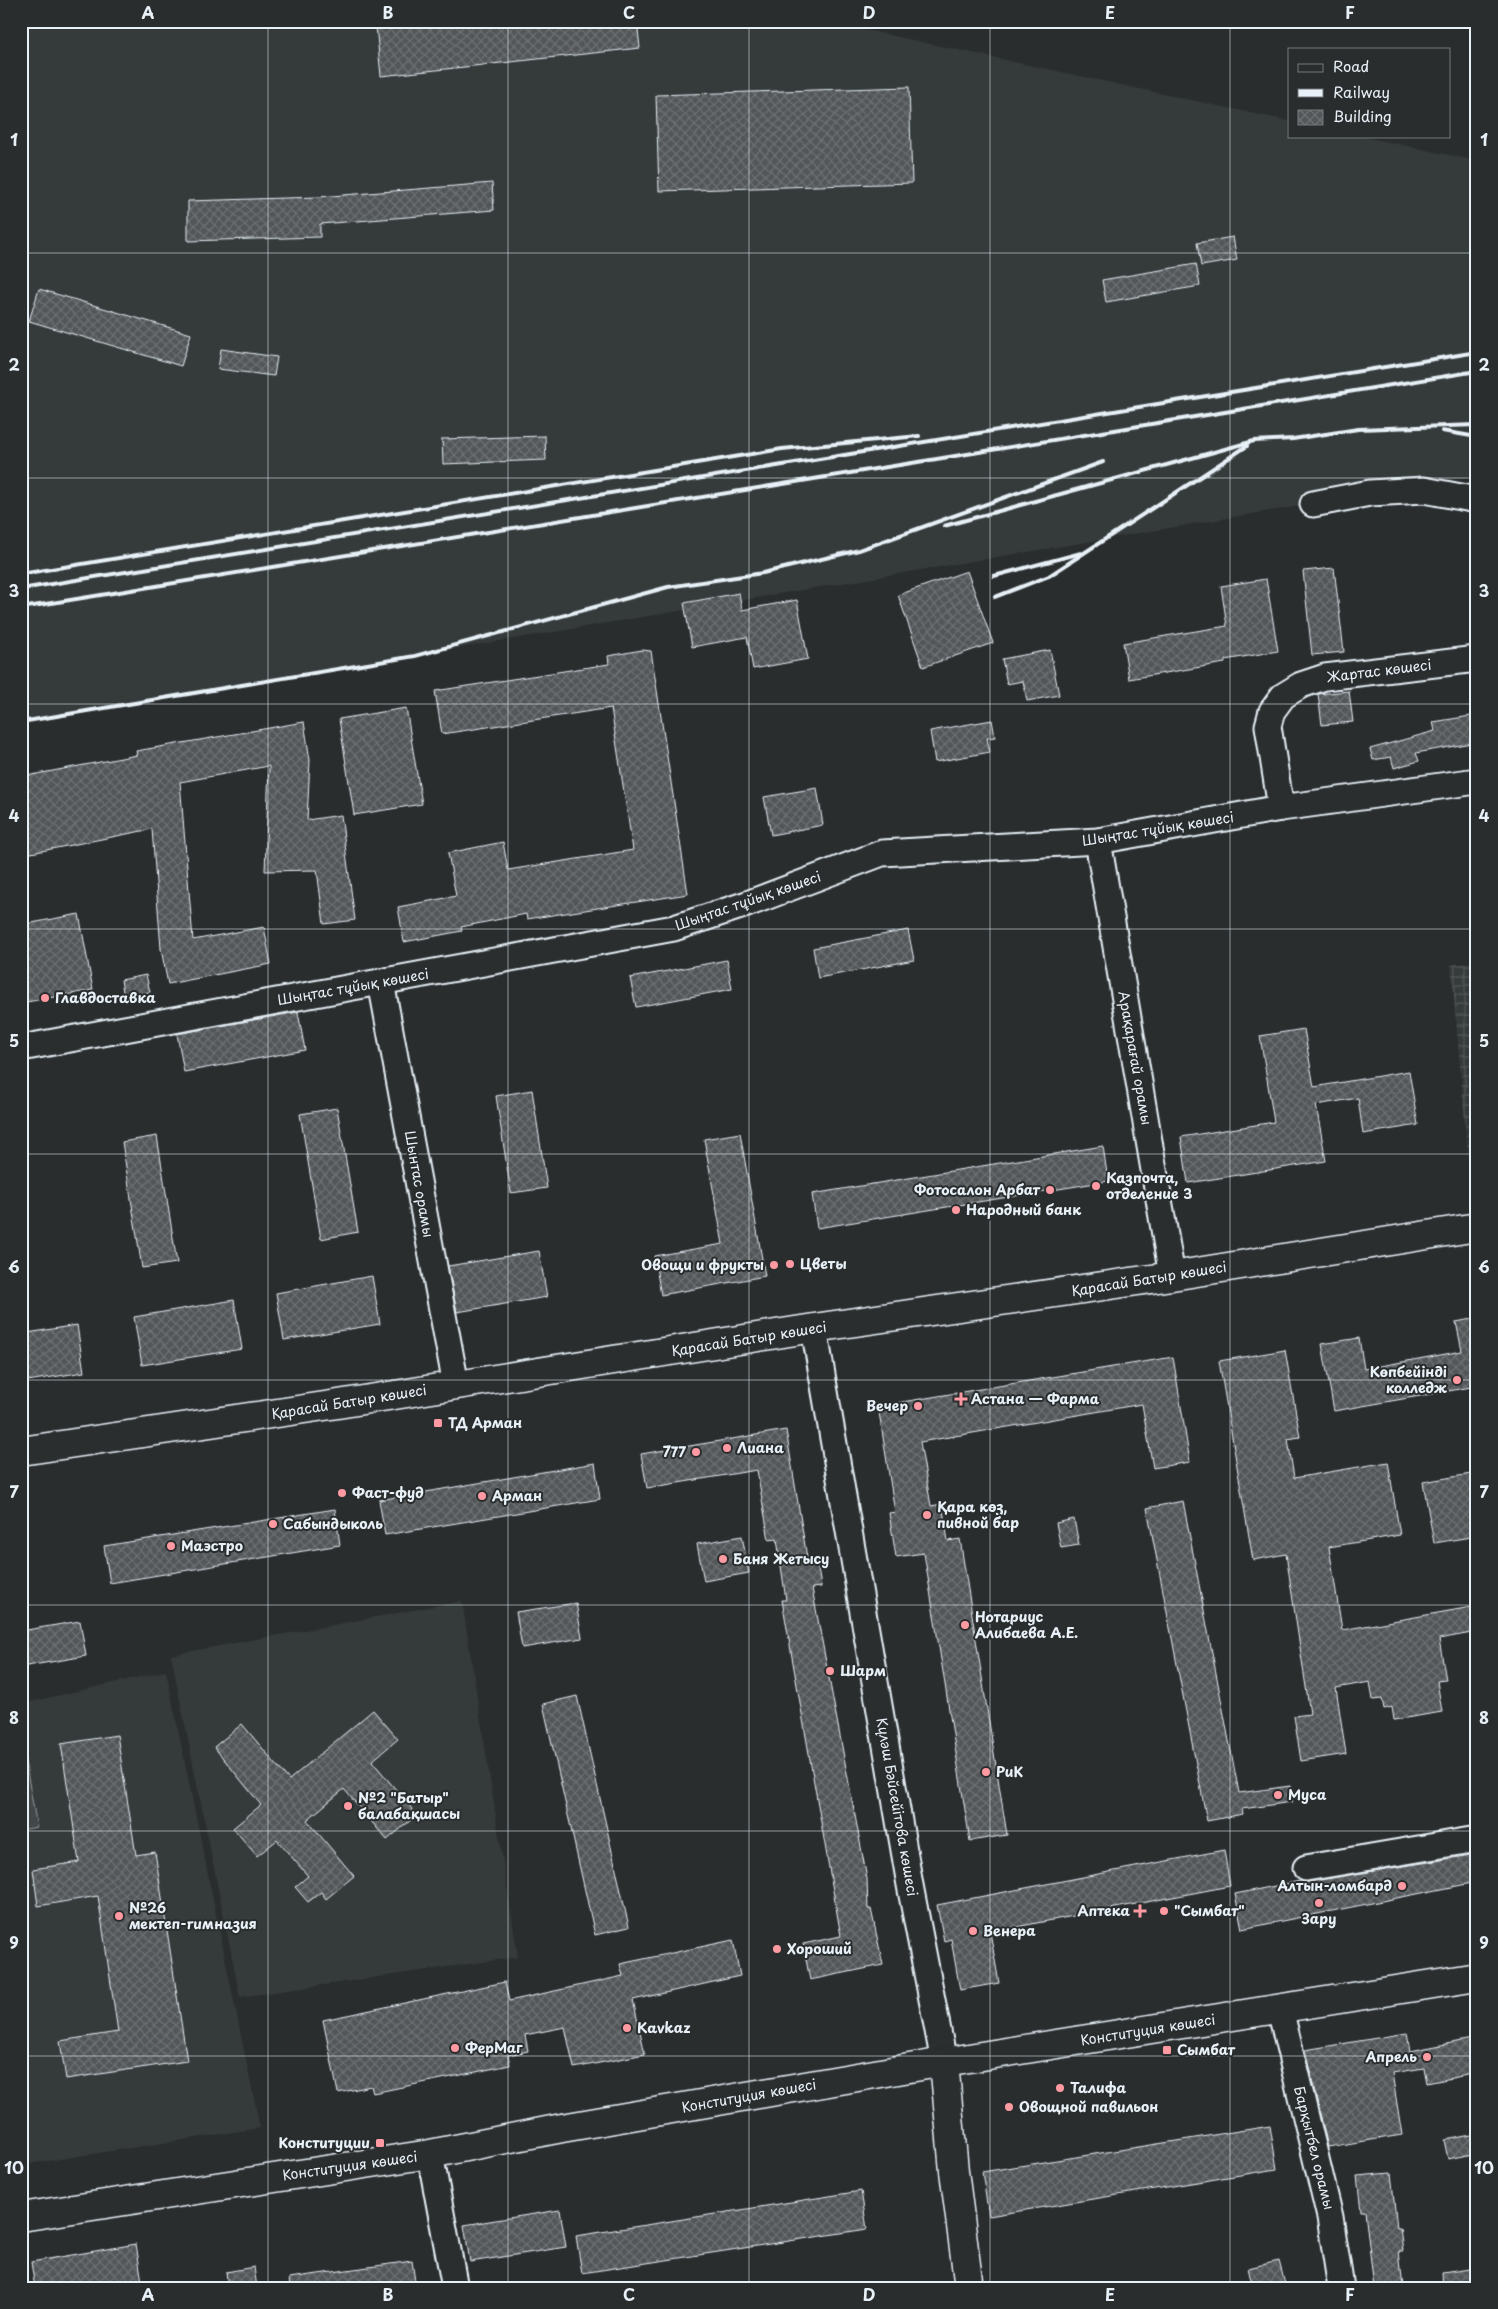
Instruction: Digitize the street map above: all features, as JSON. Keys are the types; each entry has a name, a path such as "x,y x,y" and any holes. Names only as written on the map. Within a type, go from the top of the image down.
{"street":[{"path":"1313,504 1370,493 1424,490 1477,500"},
{"name":"Жартас көшесі","path":"1281,808 1268,726 1272,711 1283,696 1301,685 1325,676 1477,659"},
{"name":"Шыңтас тұйық көшесі","path":"21,1048 674,928 747,904 882,852 1098,841 1281,808 1477,781"},
{"name":"Арақарағай орамы","path":"1098,841 1172,1276"},
{"name":"Шынтас орамы","path":"381,982 456,1385"},
{"name":"Қарасай Батыр көшесі","path":"21,1451 814,1328 1172,1276 1477,1227"},
{"name":"Күләш Бәйсейітова көшесі","path":"814,1328 853,1544 910,1885 944,2062 954,2170 969,2288"},
{"path":"1306,1868 1477,1839"},
{"name":"Конституция көшесі","path":"21,2217 430,2154 562,2128 944,2062 1477,1978"},
{"name":"Барқытбел орамы","path":"1280,2009 1330,2217 1341,2288"},
{"path":"430,2154 455,2288"}],"shaded area":[{"path":"21,21 824,21 1288,121 1288,138 1369,138 1477,161 1477,476 21,722"},
{"path":"1477,961 1477,1164 1469,1165 1451,965"},
{"name":"№2 \"Батыр\" балабақшасы","path":"462,1601 518,1957 240,1997 171,1655"},
{"name":"№26 мектеп-гимназия","path":"166,1671 260,2128 21,2165 21,1704"},
{"path":"21,1738 37,1827 21,1830"}],"building":[{"path":"417,21 637,21 640,48 381,76 376,26"},
{"path":"909,87 912,183 659,191 656,95"},
{"path":"492,183 494,210 320,224 320,237 188,241 188,201 319,197"},
{"path":"1233,237 1237,260 1201,266 1197,243"},
{"path":"1196,264 1200,286 1106,302 1102,280"},
{"path":"39,289 191,334 181,366 29,321"},
{"path":"221,349 277,357 274,376 218,369"},
{"path":"545,436 546,460 443,464 442,439"},
{"path":"1334,568 1344,652 1312,655 1303,571"},
{"path":"967,571 993,643 923,667 898,595"},
{"path":"1266,579 1278,651 1225,660 1225,663 1129,679 1123,643 1227,626 1221,586"},
{"path":"739,593 742,610 797,600 808,659 753,669 747,637 692,647 684,603"},
{"path":"642,650 651,651 688,894 527,919 526,914 461,927 462,931 404,942 398,907 456,896 448,853 503,842 508,870 633,850 611,708 442,734 435,691 609,664 608,656"},
{"path":"1050,650 1059,695 1027,701 1023,681 1007,684 1002,659"},
{"path":"1349,691 1353,722 1322,725 1318,694"},
{"path":"406,708 422,804 354,815 339,719"},
{"path":"1477,715 1477,742 1416,753 1419,761 1394,768 1391,757 1373,760 1370,749 1435,731 1433,722"},
{"path":"992,720 995,737 987,738 990,752 935,762 930,731"},
{"path":"304,722 310,760 307,820 341,815 355,920 324,924 317,870 265,871 269,766 180,782 193,940 264,927 271,964 168,984 161,949 152,829 21,855 21,777 137,755 136,751"},
{"path":"817,788 823,825 771,835 764,797"},
{"path":"79,914 93,990 21,1003 21,925"},
{"path":"908,930 914,960 818,978 813,948"},
{"path":"727,960 732,989 636,1007 630,978"},
{"path":"146,975 150,992 124,997 121,980"},
{"path":"298,1012 305,1050 184,1072 177,1034"},
{"path":"1304,1029 1314,1087 1409,1071 1418,1125 1363,1134 1358,1098 1316,1105 1326,1161 1188,1183 1181,1137 1274,1122 1260,1036"},
{"path":"532,1090 547,1188 511,1193 496,1096"},
{"path":"337,1108 358,1232 321,1239 300,1114"},
{"path":"740,1133 765,1276 661,1295 654,1256 723,1244 704,1139"},
{"path":"157,1136 177,1263 142,1268 122,1142"},
{"path":"1103,1146 1108,1181 817,1228 812,1194"},
{"path":"539,1251 547,1297 457,1312 448,1266"},
{"path":"372,1276 380,1324 284,1340 276,1293"},
{"path":"234,1300 242,1349 142,1365 134,1317"},
{"path":"1477,1318 1477,1386 1334,1411 1322,1344 1359,1338 1364,1369 1462,1351 1456,1322"},
{"path":"77,1325 84,1372 21,1382 21,1334"},
{"path":"1285,1350 1300,1437 1288,1439 1294,1478 1388,1462 1400,1535 1329,1547 1342,1630 1477,1606 1477,1632 1439,1639 1446,1680 1437,1681 1442,1712 1394,1720 1392,1707 1384,1709 1382,1699 1373,1700 1370,1682 1336,1688 1346,1754 1301,1761 1294,1716 1310,1714 1286,1554 1253,1560 1219,1361"},
{"path":"1173,1357 1190,1462 1153,1468 1142,1404 920,1442 931,1506 942,1504 948,1541 960,1539 1007,1835 970,1841 924,1553 896,1557 889,1513 895,1512 878,1406"},
{"path":"786,1430 808,1564 817,1562 821,1587 812,1588 867,1879 868,1909 871,1909 883,1965 810,1980 803,1944 841,1936 782,1600 786,1600 777,1539 769,1540 757,1470 647,1488 641,1454"},
{"path":"595,1463 600,1499 385,1535 379,1500"},
{"path":"1477,1473 1477,1536 1434,1543 1423,1482"},
{"path":"1183,1501 1239,1793 1290,1786 1292,1802 1242,1809 1243,1814 1207,1821 1147,1508"},
{"path":"335,1509 340,1545 110,1583 104,1546"},
{"path":"1074,1519 1079,1545 1061,1548 1056,1523"},
{"name":"Баня Жетысу","path":"742,1536 749,1573 704,1581 697,1544"},
{"path":"576,1603 582,1638 522,1648 516,1612"},
{"path":"80,1621 86,1656 21,1667 21,1631"},
{"path":"577,1696 629,1927 595,1935 543,1704"},
{"path":"373,1710 398,1739 372,1761 417,1815 387,1840 344,1789 307,1820 354,1876 326,1899 321,1892 308,1902 295,1887 308,1876 277,1840 257,1856 233,1828 261,1805 214,1747 242,1724 289,1780"},
{"path":"117,1735 136,1855 155,1852 187,2061 66,2079 60,2041 118,2032 98,1896 38,1906 33,1869 79,1862 61,1744"},
{"path":"1224,1850 1230,1886 990,1932 999,1983 960,1990 951,1939 944,1941 937,1905"},
{"path":"1477,1854 1477,1882 1242,1929 1235,1894 1300,1881 1308,1882"},
{"path":"733,1940 740,1976 633,2000 645,2054 574,2068 565,2027 525,2035 528,2051 508,2055 510,2065 373,2093 371,2086 338,2093 323,2020 505,1982 509,2001 623,1976 620,1964"},
{"path":"1407,2033 1410,2051 1477,2038 1477,2073 1427,2083 1424,2068 1392,2073 1402,2135 1328,2147 1305,2050"},
{"path":"1270,2126 1277,2169 989,2216 982,2172"},
{"path":"1477,2134 1477,2153 1448,2159 1444,2140"},
{"path":"1391,2173 1397,2228 1400,2228 1403,2251 1399,2251 1403,2288 1374,2288 1365,2211 1361,2211 1357,2176"},
{"path":"861,2191 867,2229 582,2273 576,2236"},
{"path":"560,2210 566,2247 470,2262 464,2225"},
{"path":"136,2244 142,2282 108,2288 35,2288 31,2262"},
{"path":"412,2261 416,2288 290,2288 289,2278"},
{"path":"1279,2261 1286,2288 1253,2288 1248,2268"},
{"path":"254,2267 257,2288 228,2288 226,2272"},
{"path":"1470,2268 1472,2288 1443,2288 1442,2272"}],"railway":[{"path":"1456,21 1477,25"},
{"path":"21,589 1477,352"},
{"path":"21,608 1477,371"},
{"path":"944,526 1254,441 1293,439 1358,429 1477,425"},
{"path":"1442,431 1477,437"},
{"path":"21,574 782,449 919,436"},
{"path":"995,597 1049,576 1247,446"},
{"path":"21,722 415,656 668,587 763,573 859,550 1103,462"},
{"path":"994,576 1081,553"}],"place":[{"name":"Главдоставка","path":"45,998"},
{"name":"Казпочта, отделение 3","path":"1096,1186"},
{"name":"Фотосалон Арбат","path":"1050,1190"},
{"name":"Народный банк","path":"956,1210"},
{"name":"Цветы","path":"790,1264"},
{"name":"Овощи и фрукты","path":"774,1265"},
{"name":"Көпбейінді колледж","path":"1457,1380"},
{"name":"Астана — Фарма","path":"961,1399"},
{"name":"Вечер","path":"918,1406"},
{"name":"ТД Арман","path":"438,1423"},
{"name":"Лиана","path":"727,1448"},
{"name":"777","path":"696,1452"},
{"name":"Фаст-фуд","path":"342,1493"},
{"name":"Арман","path":"482,1496"},
{"name":"Қара көз, пивной бар","path":"927,1515"},
{"name":"Сабындыколь","path":"273,1524"},
{"name":"Маэстро","path":"171,1546"},
{"name":"Баня Жетысу","path":"723,1559"},
{"name":"Нотариус Алибаева А.Е.","path":"965,1625"},
{"name":"Шарм","path":"830,1671"},
{"name":"РиК","path":"986,1772"},
{"name":"Муса","path":"1278,1795"},
{"name":"№2 \"Батыр\" балабақшасы","path":"348,1806"},
{"name":"Алтын-ломбард","path":"1402,1886"},
{"name":"Зару","path":"1319,1903"},
{"name":"Аптека","path":"1140,1911"},
{"name":"\"Сымбат\"","path":"1164,1911"},
{"name":"№26 мектеп-гимназия","path":"119,1916"},
{"name":"Венера","path":"973,1931"},
{"name":"Хороший","path":"777,1949"},
{"name":"Kavkaz","path":"627,2028"},
{"name":"ФерМаг","path":"455,2048"},
{"name":"Сымбат","path":"1167,2050"},
{"name":"Апрель","path":"1427,2057"},
{"name":"Талифа","path":"1060,2088"},
{"name":"Овощной павильон","path":"1009,2107"},
{"name":"Конституции","path":"380,2143"}]}
